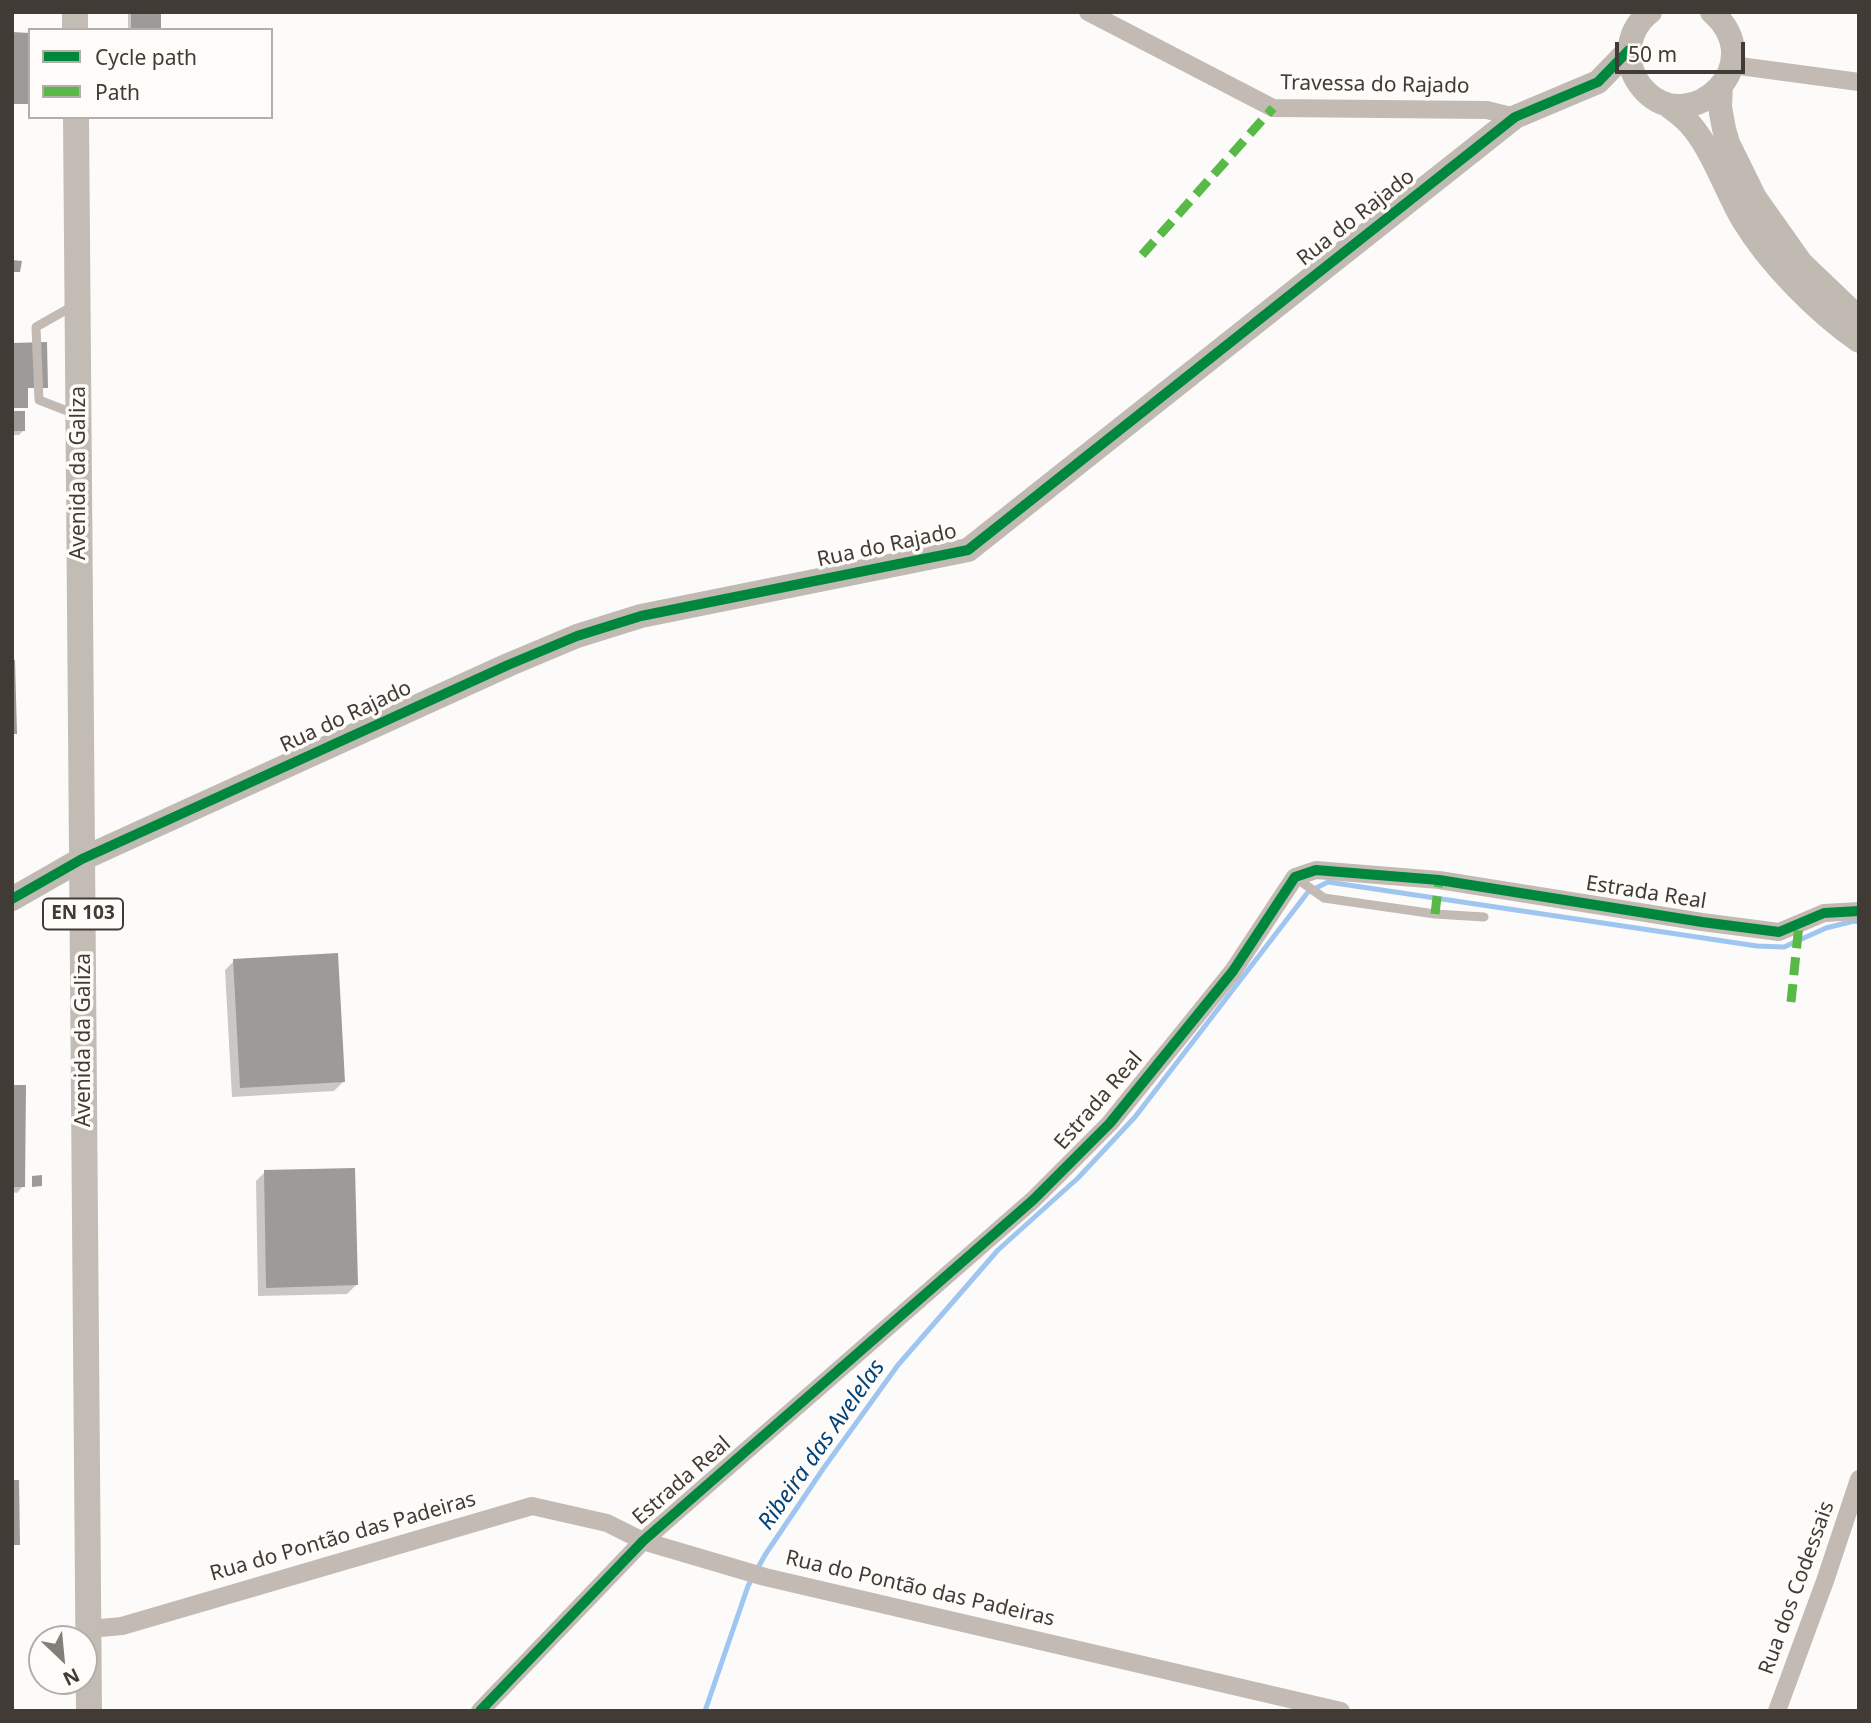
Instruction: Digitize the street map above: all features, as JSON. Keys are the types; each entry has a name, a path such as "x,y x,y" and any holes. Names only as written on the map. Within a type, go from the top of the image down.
{"main road":[{"name":"Avenida da Galiza","path":"76,119 89,1625"}],"street":[{"name":"Travessa do Rajado","path":"1088,12 1273,108 1487,110 1516,117"},
{"path":"1598,82 1631,32 1650,12"},
{"path":"1712,12 1721,20 1729,34 1733,49 1720,107 1728,143 1766,217 1801,263 1859,316"},
{"path":"1631,32 1630,68 1638,84 1684,118 1700,137 1737,209 1759,243 1834,323 1859,341"},
{"path":"1727,76 1859,82"},
{"path":"1666,104 1681,106 1697,103 1710,97 1727,76"},
{"name":"Rua do Rajado","path":"12,899 82,859 508,664 577,636 641,616 968,550 1516,117 1598,82"},
{"path":"1598,82 1638,84"},
{"name":"Estrada Real","path":"480,1711 643,1541 1033,1200 1101,1133 1233,971 1300,881 1316,870 1440,880 1779,932 1825,913 1859,911"},
{"name":"Rua dos Codessais","path":"1777,1711 1859,1479"},
{"name":"Rua do Pontão das Padeiras","path":"98,1628 122,1626 532,1506 607,1523 643,1541 757,1574 1342,1711"}],"lane":[{"path":"77,304 36,327 39,400 78,415"},
{"path":"1300,881 1324,898 1435,914 1484,917"}],"building":[{"path":"131,12 161,12 161,28 131,28"},
{"path":"12,32 28,33 28,104 12,104"},
{"path":"12,260 22,261 20,272 12,272"},
{"path":"47,342 48,388 28,388 28,408 12,408 12,343"},
{"path":"12,411 25,411 25,431 12,431"},
{"path":"12,660 15,660 17,734 12,734"},
{"path":"338,953 345,1082 240,1088 233,959"},
{"path":"12,1085 26,1085 25,1187 12,1187"},
{"path":"355,1168 358,1285 266,1288 264,1170"},
{"path":"42,1175 42,1186 32,1187 32,1176"},
{"path":"12,1480 19,1480 20,1545 12,1545"}],"waterway":[{"name":"Ribeira das Avelelas","path":"705,1711 748,1586 765,1555 898,1365 998,1250 1078,1178 1135,1117 1308,892 1328,882 1757,946 1784,947 1826,928 1859,922"}],"marked path":[{"path":"1142,255 1273,108"},
{"path":"1435,914 1439,880"},
{"path":"1791,1002 1799,924"}],"cycle path":[{"path":"12,899 82,859 577,636 641,616 968,550 1515,117 1598,82 1629,50"},
{"path":"480,1711 643,1541 1033,1200 1110,1123 1233,971 1295,877 1316,870 1439,880 1779,932 1824,913 1859,911"}]}
